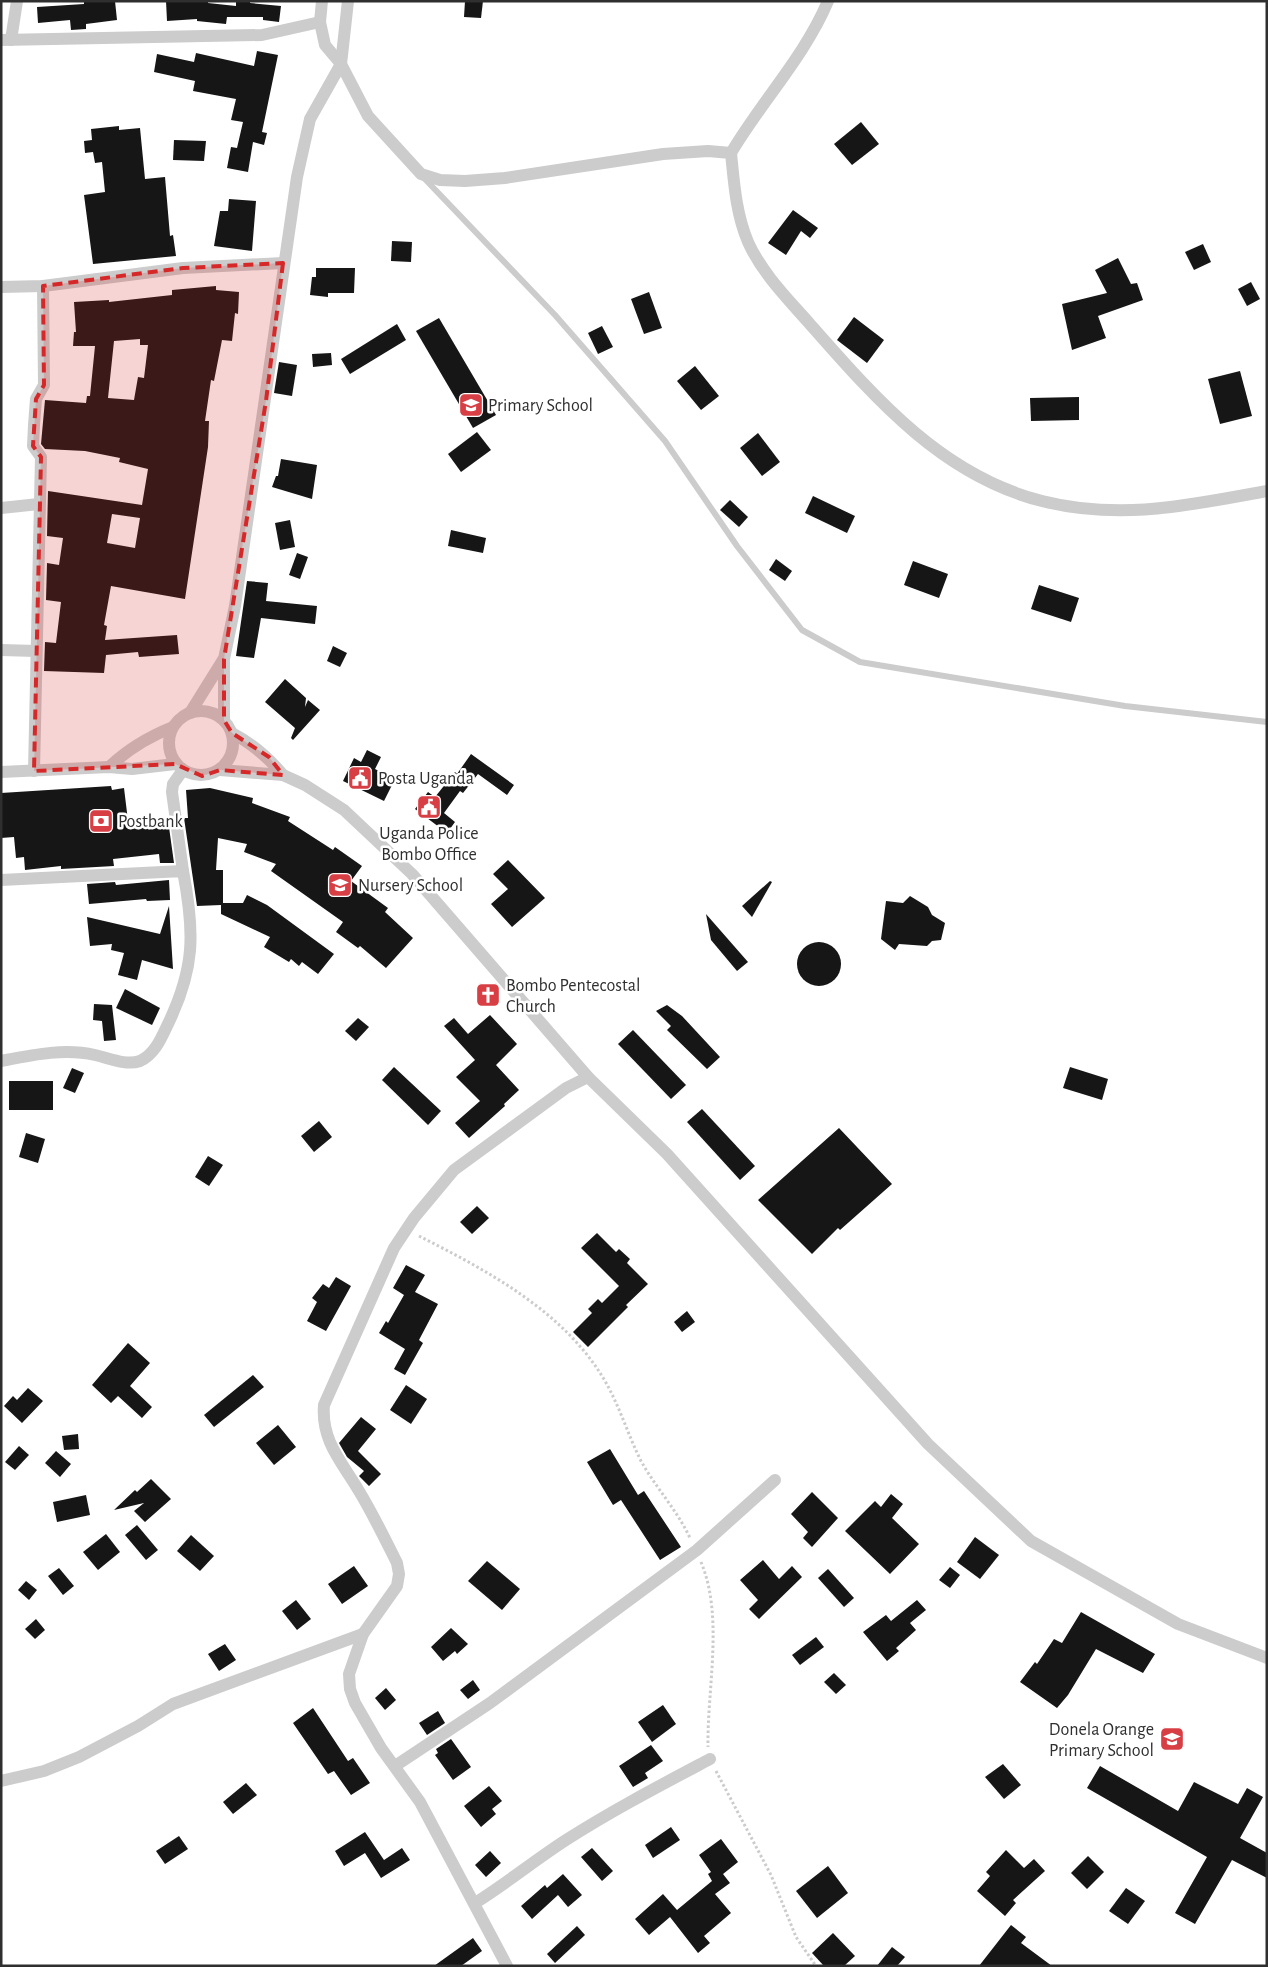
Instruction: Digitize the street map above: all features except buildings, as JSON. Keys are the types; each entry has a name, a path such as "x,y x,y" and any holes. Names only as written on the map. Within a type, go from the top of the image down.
{"street":[{"path":"17,1 6,40 262,35 320,22"},
{"path":"322,1 320,22 325,44 341,64 368,116 421,174 440,180 465,182 505,178 663,154 708,151 731,153"},
{"path":"224,720 224,659 235,606 266,401 283,263 297,177 310,119 341,64 348,1"},
{"path":"828,1 794,59 731,153 739,216 749,243 779,290 874,396 941,455 1011,491 1042,501 1105,511 1134,512 1165,509 1267,491"},
{"path":"1,286 43,286 183,268 283,263"},
{"path":"34,771 41,457 33,446 33,439 36,399 44,385 43,286"},
{"path":"1,508 39,504"},
{"path":"1,650 36,651"},
{"path":"190,713 224,659"},
{"path":"179,767 168,746 173,727 180,718 190,713 202,711 214,713 224,720 232,733 234,743 232,753 220,770"},
{"path":"109,767 126,751 153,735 173,727"},
{"path":"232,733 263,753 284,774 344,810 412,874 588,1076 667,1154 928,1444 1031,1541 1178,1624 1267,1658"},
{"path":"1,772 109,767 132,769 179,767 202,776 220,770 284,774"},
{"path":"1,1061 76,1052 126,1062 139,1061 151,1054 174,1012 184,984 190,958 191,921 172,792 172,784 179,767"},
{"path":"1,880 183,871"},
{"path":"507,1966 475,1903 446,1855 420,1802 381,1748 355,1703 350,1690 349,1674 363,1634 393,1594 399,1574 396,1563 359,1490 334,1454 323,1419 324,1405 329,1390 394,1248 414,1218 454,1170 533,1111 566,1088 588,1076"},
{"path":"395,1766 490,1703 697,1550 775,1480"},
{"path":"1,1781 44,1771 79,1757 138,1726 173,1704 363,1634"},
{"path":"475,1903 508,1882 565,1840 626,1802 710,1759"}],"lane":[{"path":"421,174 555,315 665,441 737,546 802,630 860,662 1126,706 1267,722"}],"highlighted area":[{"path":"283,263 266,401 224,659 224,720 232,733 269,757 283,775 220,770 202,776 175,764 34,771 41,457 33,446 36,399 44,385 43,286 183,268"}],"place":[{"name":"Primary School","path":"471,405"},
{"name":"Posta Uganda","path":"360,778"},
{"name":"Uganda Police Bombo Office","path":"429,807"},
{"name":"Postbank","path":"101,821"},
{"name":"Nursery School","path":"340,885"},
{"name":"Bombo Pentecostal Church","path":"488,995"},
{"name":"Donela Orange Primary School","path":"1172,1739"}]}
